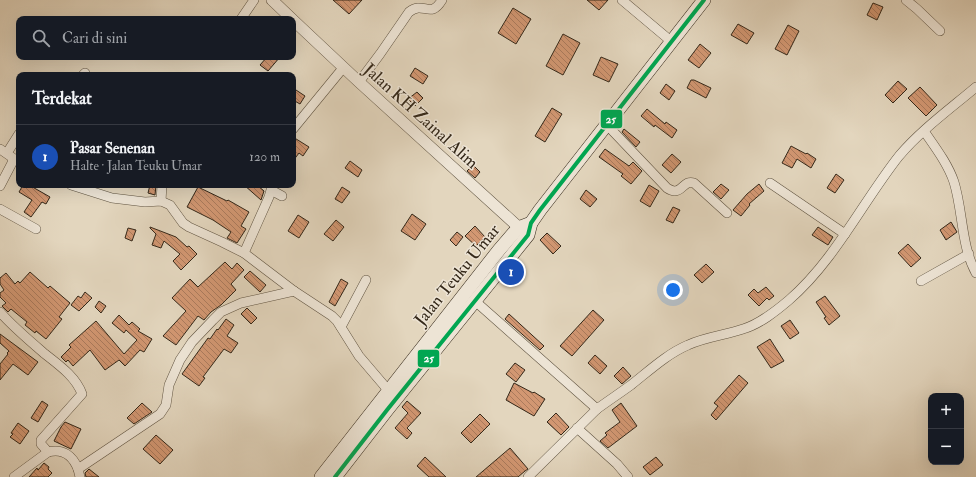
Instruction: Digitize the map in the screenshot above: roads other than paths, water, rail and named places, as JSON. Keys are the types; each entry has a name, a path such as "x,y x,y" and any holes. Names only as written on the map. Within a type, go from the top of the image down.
{"main road":[{"path":"526,229 704,0"},
{"name":"Jalan Teuku Umar","path":"320,477 363,432 475,301 526,229"},
{"name":"Jalan Teuku Umar","path":"335,477 388,390 526,229"}],"street":[{"path":"243,16 254,0"},
{"name":"Jalan KH Zainal Alim","path":"272,0 288,16"},
{"path":"359,82 409,12 418,6 434,9 437,8 442,0"},
{"path":"622,0 672,42"},
{"path":"906,0 940,31"},
{"name":"Jalan KH Zainal Alim","path":"296,24 343,68 526,229"},
{"path":"296,125 343,68"},
{"path":"528,477 597,409 630,386 670,354 689,344 745,328 763,320 789,300 812,278 901,154 924,131 976,87"},
{"path":"607,125 667,188 675,191 680,190 687,183 694,183 727,213"},
{"path":"924,131 946,164 953,182 969,254 976,273"},
{"path":"0,186 16,164 14,158 3,151 16,137"},
{"path":"770,183 845,234"},
{"path":"80,188 129,201 161,201 170,205 183,223 189,227 244,253 294,291 332,316 341,327 359,356 388,390"},
{"path":"161,201 162,188"},
{"path":"244,253 270,193 272,190 282,196"},
{"path":"0,209 36,230"},
{"path":"921,281 969,254"},
{"path":"341,327 366,280"},
{"path":"14,477 48,452 55,450 69,456 75,461 79,473 160,414 166,405 168,385 180,360 192,342 221,312 241,303 294,291"},
{"path":"475,301 597,409"},
{"path":"0,312 66,371 80,388 82,394 41,440 41,444 48,452"},
{"path":"577,428 617,464 628,477"}],"place":[{"name":"Pasar Senenan","path":"511,272"}]}
